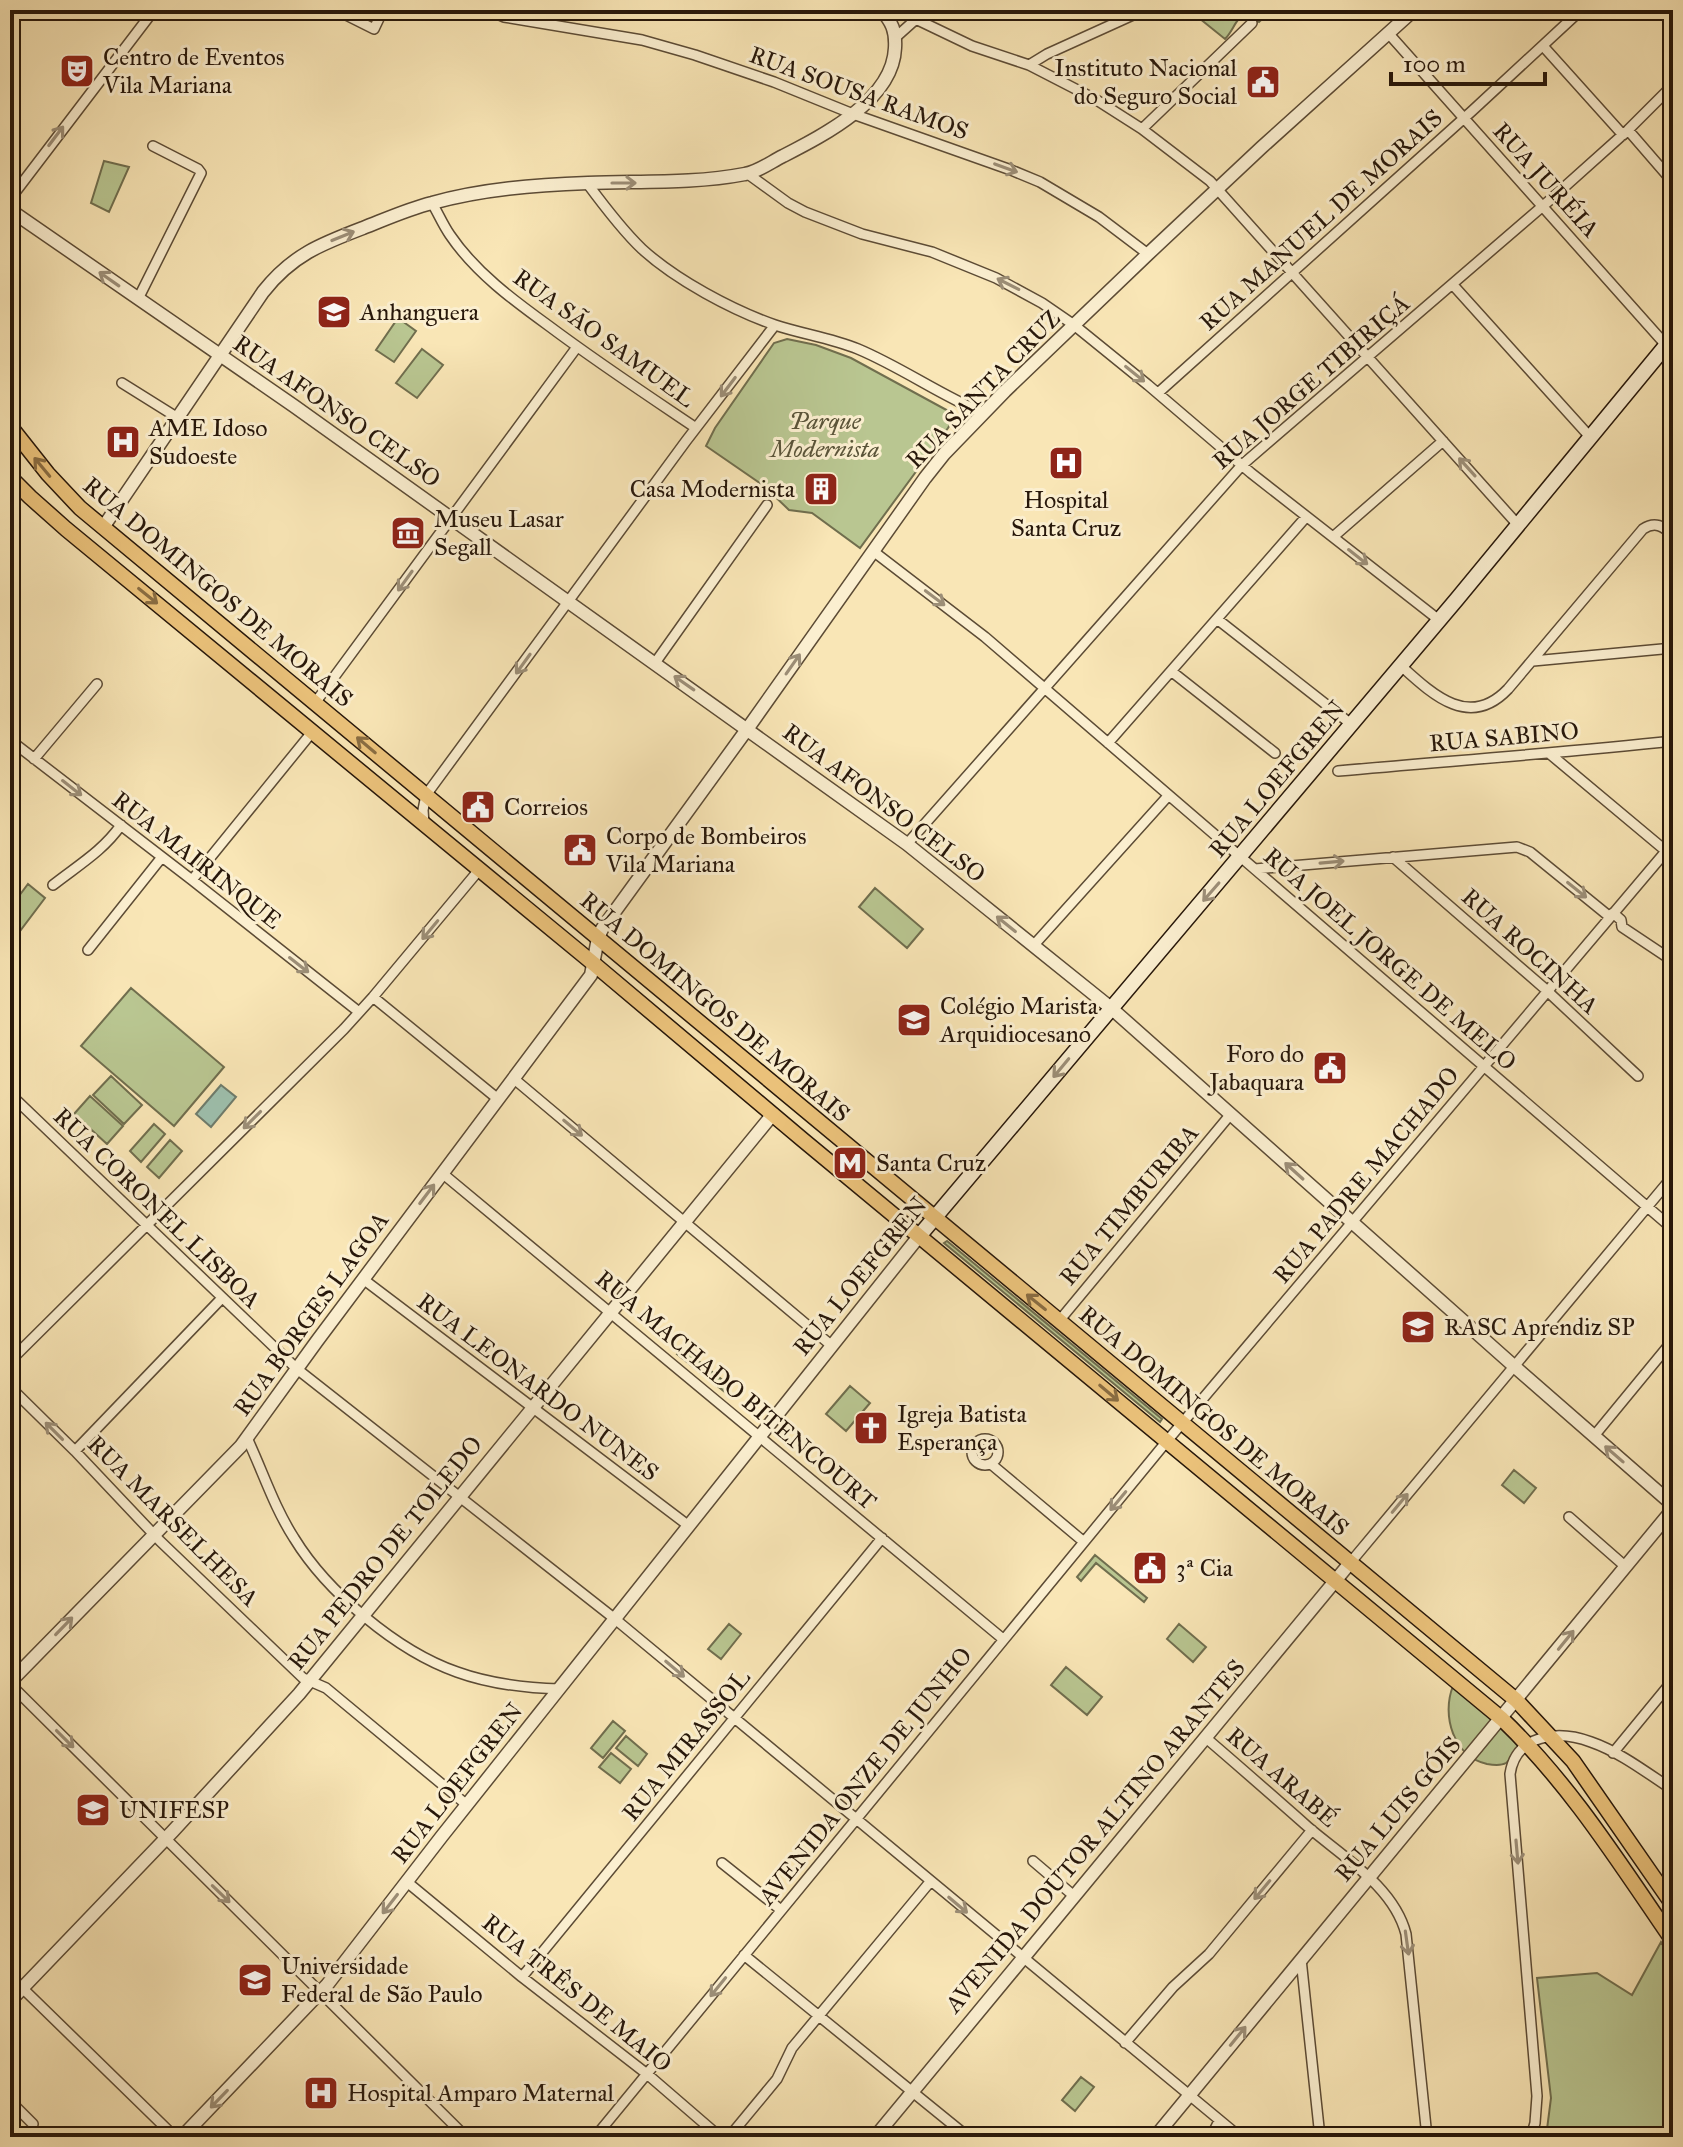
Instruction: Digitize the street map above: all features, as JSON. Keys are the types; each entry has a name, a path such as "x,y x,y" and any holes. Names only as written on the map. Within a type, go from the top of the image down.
{"main road":[{"name":"RUA LOEFGREN","path":"920,1235 1671,345"},
{"name":"RUA DOMINGOS DE MORAIS","path":"13,431 67,495 1516,1700 1551,1736 1598,1795 1673,1905"},
{"path":"10,451 13,431"},
{"name":"RUA DOMINGOS DE MORAIS","path":"10,477 66,529 1502,1719 1555,1775 1673,1941"},
{"path":"10,498 30,497"},
{"path":"66,529 90,530 104,526"}],"street":[{"path":"10,199 154,10"},
{"path":"336,10 374,29 383,10"},
{"name":"RUA SOUSA RAMOS","path":"488,10 504,17 662,45 774,82 1040,182 1099,217 1148,254"},
{"path":"535,22 578,10"},
{"path":"104,526 263,292 283,268 332,240 432,203 511,188 654,183 748,174 835,127 874,94 889,74 895,55 896,37 892,24 881,10"},
{"path":"892,10 972,46 1029,65 1095,99 1142,129 1218,188 1518,525"},
{"path":"1029,65 1144,10"},
{"name":"RUA SANTA CRUZ","path":"598,938 925,478 979,418 1148,254 1414,10"},
{"name":"RUA MANUEL DE MORAIS","path":"1158,393 1581,10"},
{"path":"896,37 915,20"},
{"path":"1142,129 1252,23"},
{"name":"RUA JURÉIA","path":"1389,34 1671,345"},
{"path":"1543,46 1673,182"},
{"name":"RUA JORGE TIBIRIÇÁ","path":"907,844 1242,465 1453,285 1625,132 1673,85"},
{"path":"138,299 201,173 153,146"},
{"path":"748,174 805,212 862,234 932,252 996,278 1042,303 1074,325 1306,517 1439,620"},
{"path":"587,183 642,249 719,300 775,325 862,350 959,403 979,418"},
{"name":"RUA SÃO SAMUEL","path":"432,203 450,235 489,279 577,347 696,428"},
{"name":"RUA AFONSO CELSO","path":"10,210 569,601 907,844 1111,1008 1673,1507"},
{"path":"1453,285 1591,438"},
{"path":"424,824 426,795 775,325"},
{"path":"315,703 577,347"},
{"path":"122,383 178,418"},
{"path":"1333,537 1443,441"},
{"path":"655,663 767,505"},
{"path":"1108,743 1306,517"},
{"path":"1400,665 1449,702 1476,708 1495,702 1643,529 1653,524 1673,535"},
{"name":"RUA JOEL JORGE DE MELO","path":"873,551 985,637 1673,1229"},
{"path":"1217,619 1348,728"},
{"path":"1533,661 1671,646"},
{"path":"1171,671 1275,753"},
{"path":"34,759 97,684"},
{"path":"192,880 313,731"},
{"name":"RUA MAIRINQUE","path":"10,740 359,1012"},
{"name":"RUA SABINO","path":"1338,771 1673,741"},
{"path":"1550,754 1666,851"},
{"path":"1033,946 1168,796"},
{"path":"53,885 101,849 121,825"},
{"name":"RUA PADRE MACHADO","path":"1167,1441 1673,843"},
{"path":"1255,869 1522,848 1621,920 1622,927 1673,961"},
{"path":"88,950 162,857"},
{"name":"RUA ROCINHA","path":"1393,857 1548,991 1638,1076"},
{"path":"10,1361 359,1012 479,870"},
{"name":"RUA BORGES LAGOA","path":"10,1683 247,1438 591,975 598,938"},
{"path":"373,997 498,1099"},
{"path":"513,1078 832,1346"},
{"name":"RUA CORONEL LISBOA","path":"10,1094 297,1369 615,1619 1240,2137"},
{"name":"RUA PEDRO DE TOLEDO","path":"10,2001 310,1681 773,1114"},
{"name":"RUA TIMBURIBA","path":"1059,1321 1230,1115"},
{"name":"RUA MACHADO BITENCOURT","path":"442,1173 1003,1639"},
{"path":"1350,1563 1673,1176"},
{"name":"RUA LOEFGREN","path":"182,2137 322,1992 920,1235"},
{"name":"RUA LEONARDO NUNES","path":"363,1279 689,1526"},
{"path":"75,1451 222,1298"},
{"path":"1594,1436 1673,1340"},
{"name":"RUA MARSELHESA","path":"10,1387 153,1535 303,1678 326,1688 467,1805"},
{"path":"247,1438 283,1519 303,1552 324,1579 364,1615 422,1656 456,1672 508,1685 560,1689"},
{"name":"AVENIDA ONZE DE JUNHO","path":"595,2137 1167,1441"},
{"path":"991,1464 1084,1542"},
{"name":"RUA LUIS GÓIS","path":"1155,2137 1502,1719 1673,1507"},
{"path":"1569,1517 1626,1567"},
{"name":"RUA MIRASSOL","path":"522,1977 882,1538"},
{"name":"AVENIDA DOUTOR ALTINO ARANTES","path":"875,2137 1350,1563"},
{"path":"1613,1753 1673,1680"},
{"path":"10,1683 466,2137"},
{"path":"1531,2137 1537,2096 1511,1765 1527,1743 1541,1737 1590,1741 1673,1790"},
{"name":"RUA ARABÉ","path":"1206,1738 1368,1878 1395,1908 1406,1934 1427,2137"},
{"path":"1125,2043 1173,1987 1209,1954 1312,1830"},
{"path":"1033,1861 1074,1896"},
{"path":"722,1863 781,1910"},
{"name":"RUA TRÊS DE MAIO","path":"407,1882 647,2074 720,2137"},
{"path":"729,2137 777,2079 789,2053 818,2016 930,1882"},
{"path":"744,1955 968,2137"},
{"path":"1301,1959 1320,2137"},
{"path":"10,1976 175,2137"},
{"path":"10,2101 33,2124 28,2137"},
{"path":"1211,2137 1219,2121"}],"green space":[{"path":"1189,10 1272,10 1259,22 1247,14 1243,15 1225,39"},
{"path":"104,161 129,167 109,212 91,203"},
{"path":"398,318 416,331 394,362 376,350"},
{"name":"Parque Modernista","path":"787,339 816,345 851,358 952,413 953,420 948,428 860,548 812,513 789,510 764,486 706,446 715,428 774,343"},
{"path":"422,349 443,365 417,398 396,383"},
{"path":"28,884 45,898 20,931 10,923 10,908"},
{"path":"875,888 923,929 907,948 859,907"},
{"path":"131,988 224,1067 174,1126 81,1046"},
{"path":"111,1076 142,1105 124,1124 93,1095"},
{"path":"90,1096 123,1126 107,1144 74,1114"},
{"path":"154,1124 165,1134 141,1162 130,1151"},
{"path":"170,1140 182,1151 159,1178 147,1167"},
{"path":"947,1241 1162,1419 1160,1422 944,1243"},
{"path":"682,1348 730,1386 725,1392 677,1354"},
{"path":"850,1386 870,1403 846,1431 826,1414"},
{"path":"1514,1470 1536,1488 1524,1503 1502,1485"},
{"path":"1095,1555 1147,1598 1144,1602 1096,1563 1081,1581 1077,1577"},
{"path":"729,1624 741,1634 721,1659 708,1649"},
{"path":"1179,1624 1206,1647 1193,1662 1167,1639"},
{"path":"1066,1667 1102,1697 1087,1715 1051,1685"},
{"path":"1453,1686 1521,1743 1506,1763 1492,1765 1476,1760 1459,1744 1450,1722"},
{"path":"613,1721 625,1731 603,1758 591,1748"},
{"path":"626,1736 647,1754 638,1766 616,1748"},
{"path":"611,1753 631,1769 620,1783 599,1767"},
{"path":"1661,1942 1673,1962 1673,2137 1546,2137 1551,2098 1537,1978 1597,1973 1632,1995"},
{"path":"1081,2077 1094,2087 1075,2111 1062,2100"}],"shaded area":[{"path":"221,1085 236,1097 211,1127 196,1114"}],"place":[{"name":"Centro de Eventos Vila Mariana","path":"77,71"},
{"name":"Instituto Nacional do Seguro Social","path":"1263,82"},
{"name":"Anhanguera","path":"334,312"},
{"name":"AME Idoso Sudoeste","path":"123,442"},
{"name":"Hospital Santa Cruz","path":"1066,463"},
{"name":"Casa Modernista","path":"821,489"},
{"name":"Museu Lasar Segall","path":"408,533"},
{"name":"Correios","path":"478,807"},
{"name":"Corpo de Bombeiros Vila Mariana","path":"580,850"},
{"name":"Colégio Marista Arquidiocesano","path":"914,1020"},
{"name":"Foro do Jabaquara","path":"1330,1068"},
{"name":"Santa Cruz","path":"850,1163"},
{"name":"RASC Aprendiz SP","path":"1418,1327"},
{"name":"Igreja Batista Esperança","path":"871,1428"},
{"name":"3ª Cia","path":"1150,1568"},
{"name":"UNIFESP","path":"93,1810"},
{"name":"Universidade Federal de São Paulo","path":"255,1980"},
{"name":"Hospital Amparo Maternal","path":"321,2093"}]}
